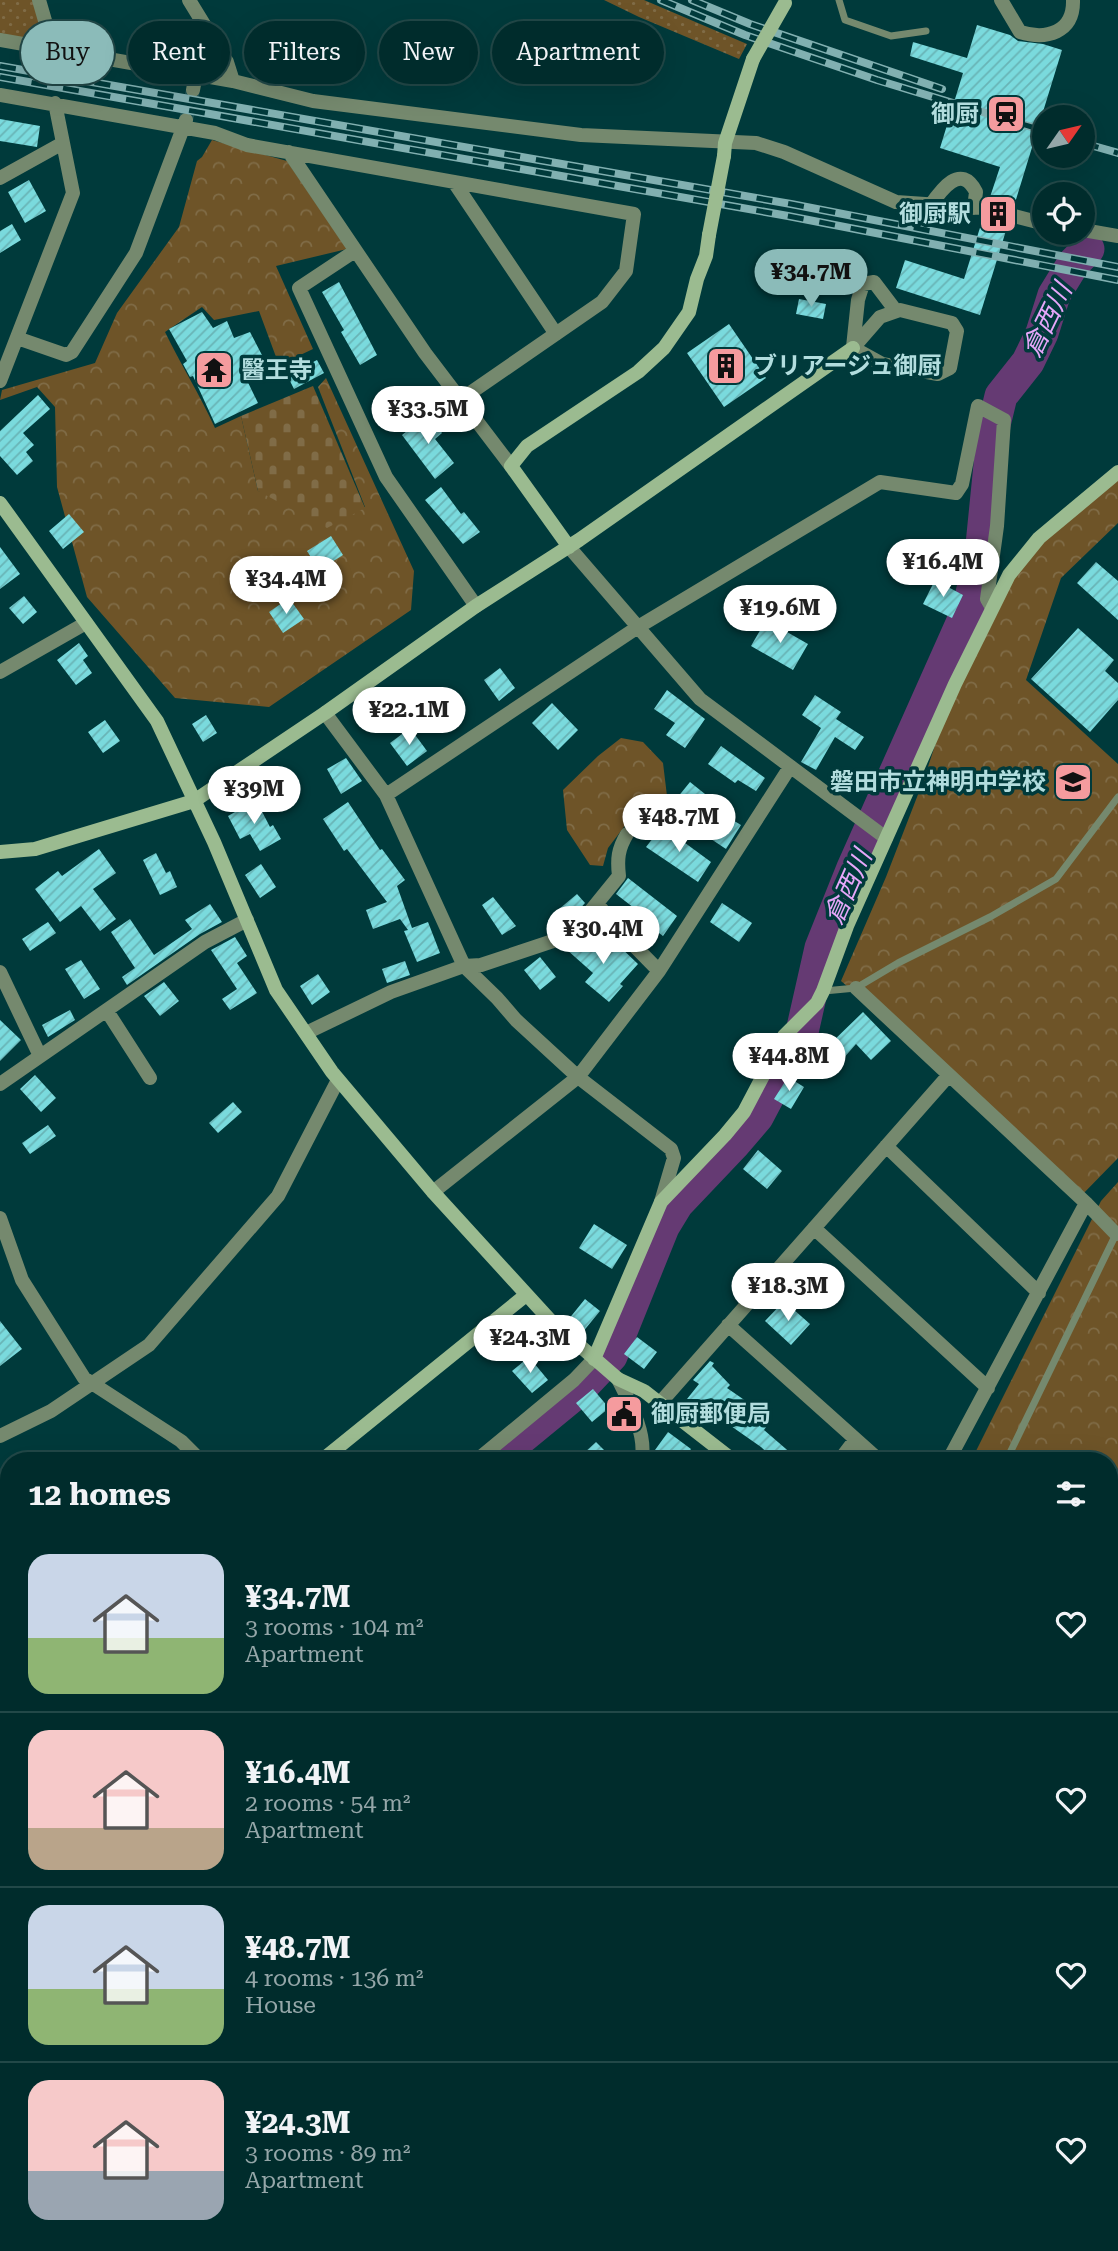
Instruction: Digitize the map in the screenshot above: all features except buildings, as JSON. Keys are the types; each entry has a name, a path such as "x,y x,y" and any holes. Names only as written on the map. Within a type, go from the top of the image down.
{"street":[{"path":"39,0 45,21"},
{"path":"189,0 227,62 233,81"},
{"path":"1001,0 1020,32 1034,36 1051,35 1060,30 1070,18 1073,0"},
{"path":"511,466 527,446 638,372 664,348 688,312 706,257 725,149 753,59 786,1"},
{"path":"0,40 21,43"},
{"path":"230,80 313,101 581,135 725,149 756,143 784,152 895,202 974,208 1032,220"},
{"path":"193,90 194,84"},
{"path":"0,94 186,124 247,145 634,214 626,271 602,302 460,400"},
{"path":"0,381 73,193 55,103"},
{"path":"17,338 66,355 72,352 136,253 172,153 186,124"},
{"path":"0,178 63,143"},
{"path":"289,152 460,400 569,547 700,699 886,838"},
{"path":"930,206 946,185 960,179 968,181 976,192 974,208"},
{"path":"454,182 556,334"},
{"path":"1095,232 1118,236"},
{"path":"355,251 299,288 386,477 476,606"},
{"path":"853,348 858,300 863,284 874,282 896,311"},
{"path":"0,852 35,849 194,801 325,713 476,606 569,547 853,348 880,317 900,310 952,323 957,331 950,368 938,374 882,364 853,348"},
{"path":"386,795 638,627 880,482 956,492 962,484 978,406 1004,420 998,526 987,599 991,606"},
{"path":"661,1202 744,1112 784,1036 817,1003 886,838 991,606 1009,575 1039,538 1118,472"},
{"path":"0,503 157,721 214,842 276,990 338,1080 433,1192 526,1295 618,1379 644,1391 723,1452"},
{"path":"0,672 86,623"},
{"path":"325,713 386,795 464,966 516,1020 578,1077 671,1149 674,1158 661,1202 594,1359 574,1380 487,1452"},
{"path":"433,1192 578,1077 659,971 790,767"},
{"path":"306,1033 391,992 464,966 481,965 559,939 576,929 619,876 619,847 627,834"},
{"path":"597,903 612,923 659,971"},
{"path":"0,1084 205,942 247,920"},
{"path":"0,972 40,1056"},
{"path":"856,988 1117,1233"},
{"path":"107,1011 150,1078"},
{"path":"660,1403 949,1075"},
{"path":"0,1436 51,1411 149,1345 278,1196 338,1080"},
{"path":"886,1146 1039,1293"},
{"path":"953,1452 1086,1203"},
{"path":"0,1217 22,1280 84,1378 181,1441 192,1452"},
{"path":"814,1228 988,1388"},
{"path":"332,1452 526,1295"},
{"path":"728,1325 869,1452"},
{"path":"618,1379 636,1415 643,1452"},
{"path":"846,1452 855,1440"}],"lane":[{"path":"839,0 845,20 891,36 926,31"},
{"path":"823,991 856,988 1056,879 1118,797"},
{"path":"1010,1452 1117,1233"}],"green space":[{"path":"0,0 45,0 48,21 21,21 21,43 0,40"},
{"path":"604,0 644,0 747,44 739,59 664,28 664,21 649,21"},
{"path":"212,140 287,161 347,249 276,266 313,349 279,365 259,311 214,320 202,307 165,332 215,428 241,416 258,491 365,507 318,387 326,378 414,571 411,610 269,707 175,698 87,597 57,487 55,407 37,387 0,400 2,390 95,363 117,313 179,227 197,161"},
{"path":"313,386 365,508 327,528 258,491 241,416"},
{"path":"1118,476 1118,523 1061,578 1026,680 1118,764 1118,1158 1080,1197 921,1049 841,981 924,779 955,684 1016,575 1045,538"},
{"path":"621,738 643,742 663,763 667,796 654,825 630,819 608,848 603,866 590,865 567,830 563,790"},
{"path":"1118,1182 1118,1452 976,1452 1101,1201"}],"waterway":[{"name":"倉西川","path":"504,1452 577,1392 611,1356 663,1227 677,1204 757,1117 802,1032 821,948 853,868 968,610 981,555 994,425 1001,396 1028,362 1042,333 1054,295 1073,264 1088,249"}],"tunnel":[{"path":"186,120 193,90"}],"railway":[{"path":"661,0 745,35 877,80 1032,127"},
{"path":"692,0 750,24 942,89"},
{"path":"0,66 791,204 1118,267"},
{"path":"0,77 788,216 1118,280"},
{"path":"1096,147 1118,153"}],"place":[{"name":"御厨","path":"1006,114"},
{"name":"御厨駅","path":"998,214"},
{"name":"ブリアージュ御厨","path":"726,366"},
{"name":"醫王寺","path":"214,370"},
{"name":"磐田市立神明中学校","path":"1073,782"},
{"name":"御厨郵便局","path":"624,1414"}]}
